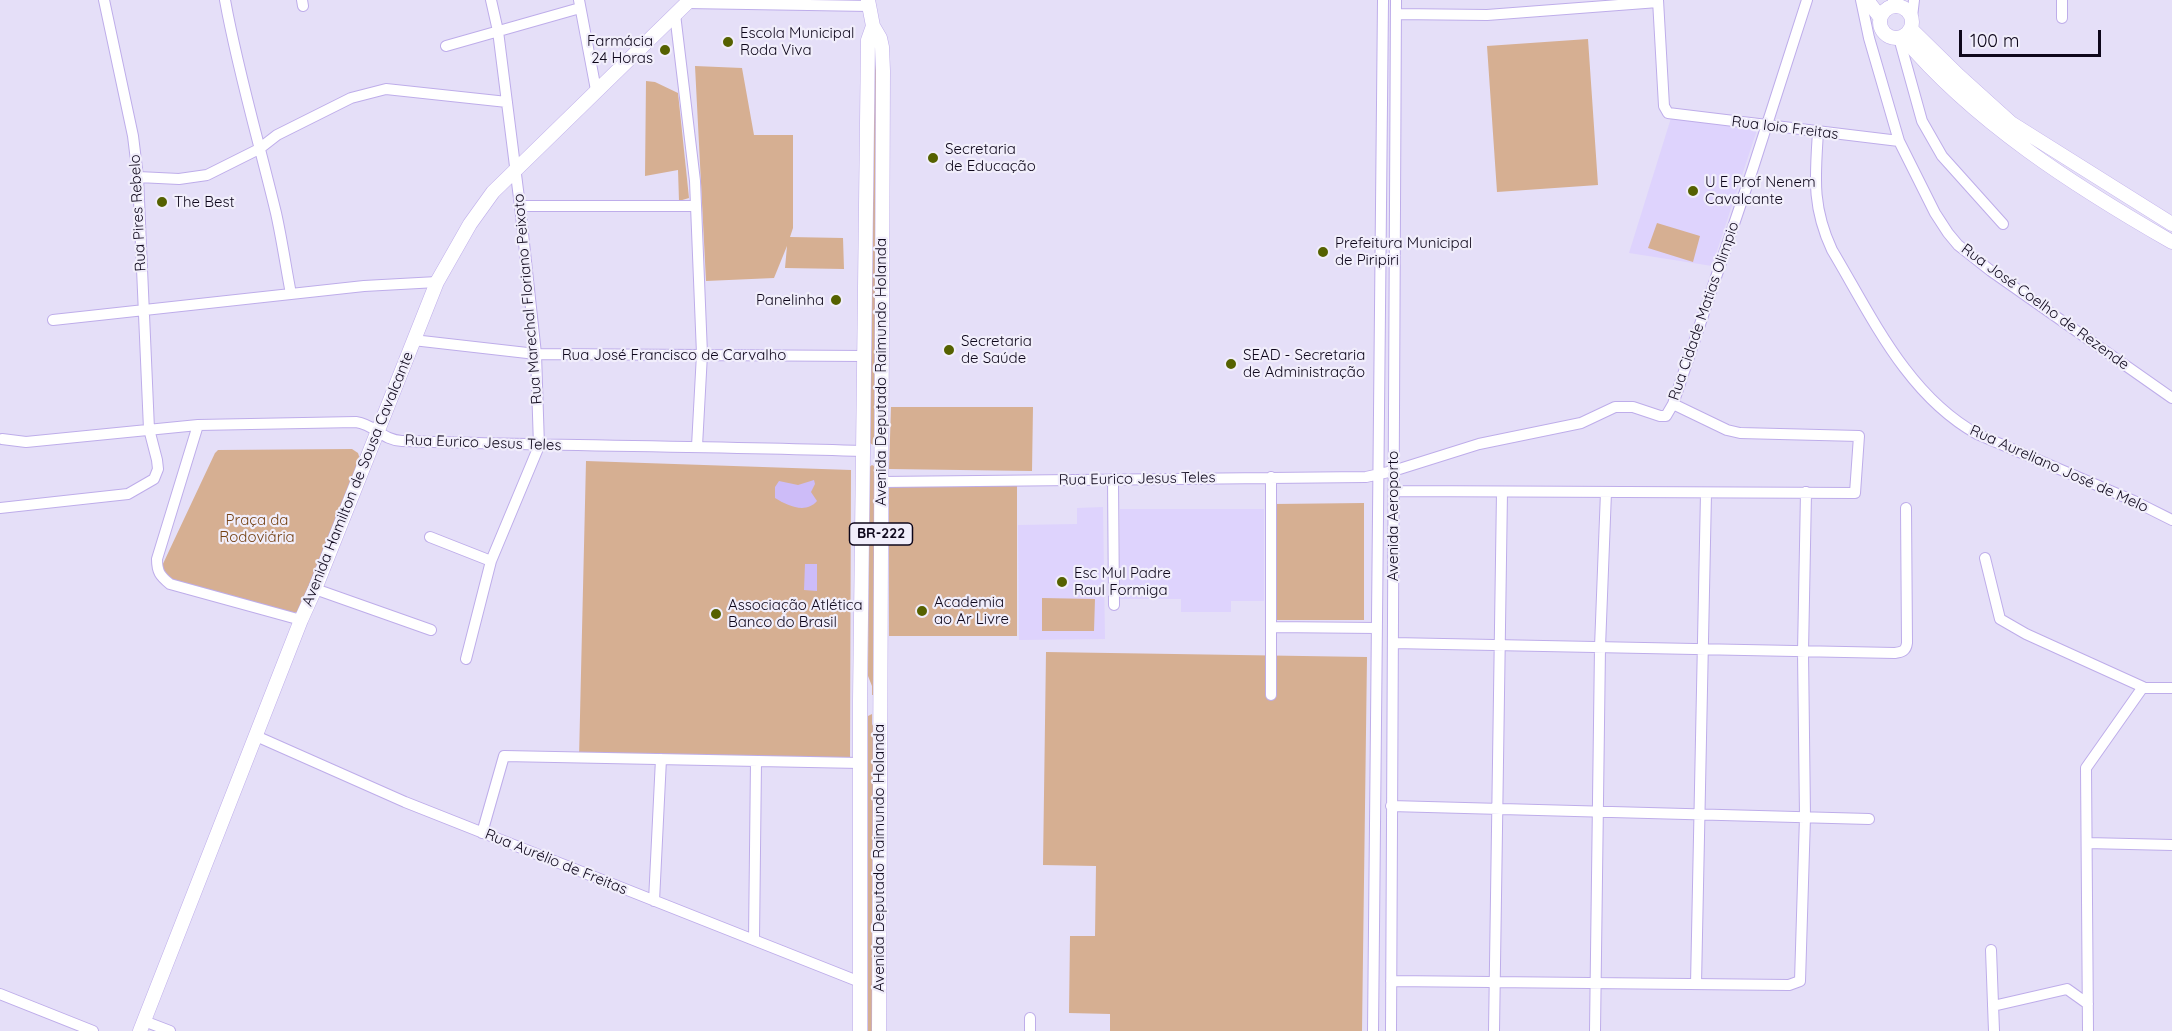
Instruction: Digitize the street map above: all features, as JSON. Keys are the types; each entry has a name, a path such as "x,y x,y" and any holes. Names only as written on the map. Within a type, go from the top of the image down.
{"main road":[{"path":"1867,0 1888,6 1903,6 1906,30 1929,65 1995,126 2056,170 2172,242"},
{"name":"Avenida Hamilton de Sousa Cavalcante","path":"142,1026 301,620 437,282 470,224 493,192 688,2"},
{"name":"BR-222","path":"872,2 874,35"},
{"path":"1888,6 1882,31 1889,37 1906,30"},
{"path":"1906,30 2011,123 2172,224"},
{"name":"Avenida Deputado Raimundo Holanda","path":"860,1031 860,700 864,356 874,35"},
{"name":"Avenida Deputado Raimundo Holanda","path":"874,35 883,64 879,1031"},
{"path":"860,700 880,702"}],"street":[{"name":"Rua Pires Rebelo","path":"0,508 128,494 154,479 158,469 149,429 142,311 138,177 134,136 104,0"},
{"path":"225,0 231,33 278,220 291,294"},
{"name":"Rua Marechal Floriano Peixoto","path":"466,659 491,561 539,446 536,354 498,31 491,0"},
{"name":"Avenida Aeroporto","path":"1373,1031 1383,0"},
{"name":"Avenida Aeroporto","path":"1391,1031 1396,0"},
{"name":"Rua Cidade Matias Olimpio","path":"1666,416 1673,404 1807,0"},
{"name":"Rua José Coelho de Rezende","path":"1861,0 1869,38 1899,141 1935,213 1958,245 1991,271 2172,399"},
{"path":"1914,0 1906,30 1922,121 1942,156 2002,224"},
{"path":"2062,0 2062,18"},
{"path":"1396,14 1487,15 1562,4 1658,1"},
{"name":"Rua Ioio Freitas","path":"1658,1 1666,111 1766,126 1899,141"},
{"path":"688,2 872,2"},
{"path":"446,46 580,4 596,90"},
{"path":"675,14 695,181 702,354 697,446"},
{"path":"138,177 178,179 207,176 259,149 277,135 351,98 386,89 507,102"},
{"name":"Rua Aureliano José de Melo","path":"1818,132 1816,199 1825,236 1901,366 1961,425 2172,520"},
{"path":"520,206 695,206"},
{"path":"53,320 364,286 437,282"},
{"name":"Rua José Francisco de Carvalho","path":"413,340 536,354 864,356"},
{"path":"1394,491 1855,493 1859,436 1740,433 1727,430 1673,404"},
{"name":"Rua Eurico Jesus Teles","path":"881,482 1378,475 1479,444 1581,423 1615,407 1633,407 1666,416"},
{"name":"Rua Eurico Jesus Teles","path":"2,439 26,442 198,425 356,422 378,429 392,440 539,446 697,446 864,451"},
{"path":"198,425 158,559 157,569 160,576 170,584 301,620"},
{"path":"1271,477 1271,695"},
{"path":"1113,479 1114,605"},
{"path":"1494,1031 1502,492"},
{"path":"1595,1031 1600,647 1606,492"},
{"path":"1391,981 1789,985 1800,981 1805,817 1803,652 1806,492"},
{"path":"1696,984 1706,493"},
{"path":"1393,643 1895,653 1905,650 1907,643 1906,508"},
{"path":"430,537 491,561"},
{"path":"1985,558 2000,619 2026,634 2142,687 2172,688"},
{"path":"315,589 430,630"},
{"path":"1271,627 1377,627"},
{"path":"2088,1031 2086,768 2142,687"},
{"name":"Rua Aurélio de Freitas","path":"256,736 405,802 860,982"},
{"path":"482,833 504,756 860,763"},
{"path":"654,901 661,759"},
{"path":"753,940 756,761"},
{"path":"1391,806 1869,819"},
{"path":"2087,843 2172,845"},
{"path":"1991,950 1994,1031"},
{"path":"1994,1006 2067,989 2088,1004"},
{"path":"0,993 93,1031"},
{"path":"1030,1018 1030,1031"},
{"path":"142,1026 170,1031"}],"shaded area":[{"name":"U E Prof Nenem Cavalcante","path":"1671,118 1757,130 1712,266 1629,253"},
{"path":"814,480 815,484 811,492 817,501 813,505 802,508 786,504 775,498 775,487 779,481 798,485"},
{"name":"Esc Mul Padre Raul Formiga","path":"1103,507 1105,639 1019,640 1018,525 1077,524 1077,508"},
{"path":"1120,509 1264,509 1264,601 1231,601 1231,612 1181,612 1181,599 1120,599"},
{"path":"805,564 817,564 817,591 804,590"}],"green space":[{"path":"1588,39 1598,185 1497,192 1487,46"},
{"path":"875,45 878,47 877,442 873,445 870,443"},
{"path":"695,66 742,68 754,135 793,135 793,228 790,237 843,238 844,269 785,268 787,246 774,278 706,281"},
{"path":"646,81 655,82 678,93 689,198 679,201 678,170 645,176"},
{"path":"1657,223 1700,236 1693,262 1648,248"},
{"path":"891,407 1033,407 1032,471 889,469"},
{"name":"Praça da Rodoviária","path":"352,449 358,453 360,459 300,611 293,613 169,579 161,568 218,450"},
{"name":"Associação Atlética Banco do Brasil","path":"586,461 851,470 850,761 579,758"},
{"path":"872,465 876,467 876,695 872,695 872,686 868,676 869,467"},
{"path":"889,484 1017,484 1017,636 889,636"},
{"path":"1364,503 1364,620 1275,620 1274,504"},
{"path":"1042,598 1095,599 1094,631 1042,631"},
{"path":"1046,652 1367,657 1362,1031 1110,1031 1110,1014 1069,1013 1070,936 1095,936 1096,866 1043,865"},
{"path":"872,714 872,724 876,731 875,1031 868,1031 868,716"}],"place":[{"name":"Escola Municipal Roda Viva","path":"728,42"},
{"name":"Farmácia 24 Horas","path":"665,50"},
{"name":"Secretaria de Educação","path":"933,158"},
{"name":"U E Prof Nenem Cavalcante","path":"1693,191"},
{"name":"The Best","path":"162,202"},
{"name":"Prefeitura Municipal de Piripiri","path":"1323,252"},
{"name":"Panelinha","path":"836,300"},
{"name":"Secretaria de Saúde","path":"949,350"},
{"name":"SEAD - Secretaria de Administração","path":"1231,364"},
{"name":"Esc Mul Padre Raul Formiga","path":"1062,582"},
{"name":"Academia ao Ar Livre","path":"922,611"},
{"name":"Associação Atlética Banco do Brasil","path":"716,614"}]}
